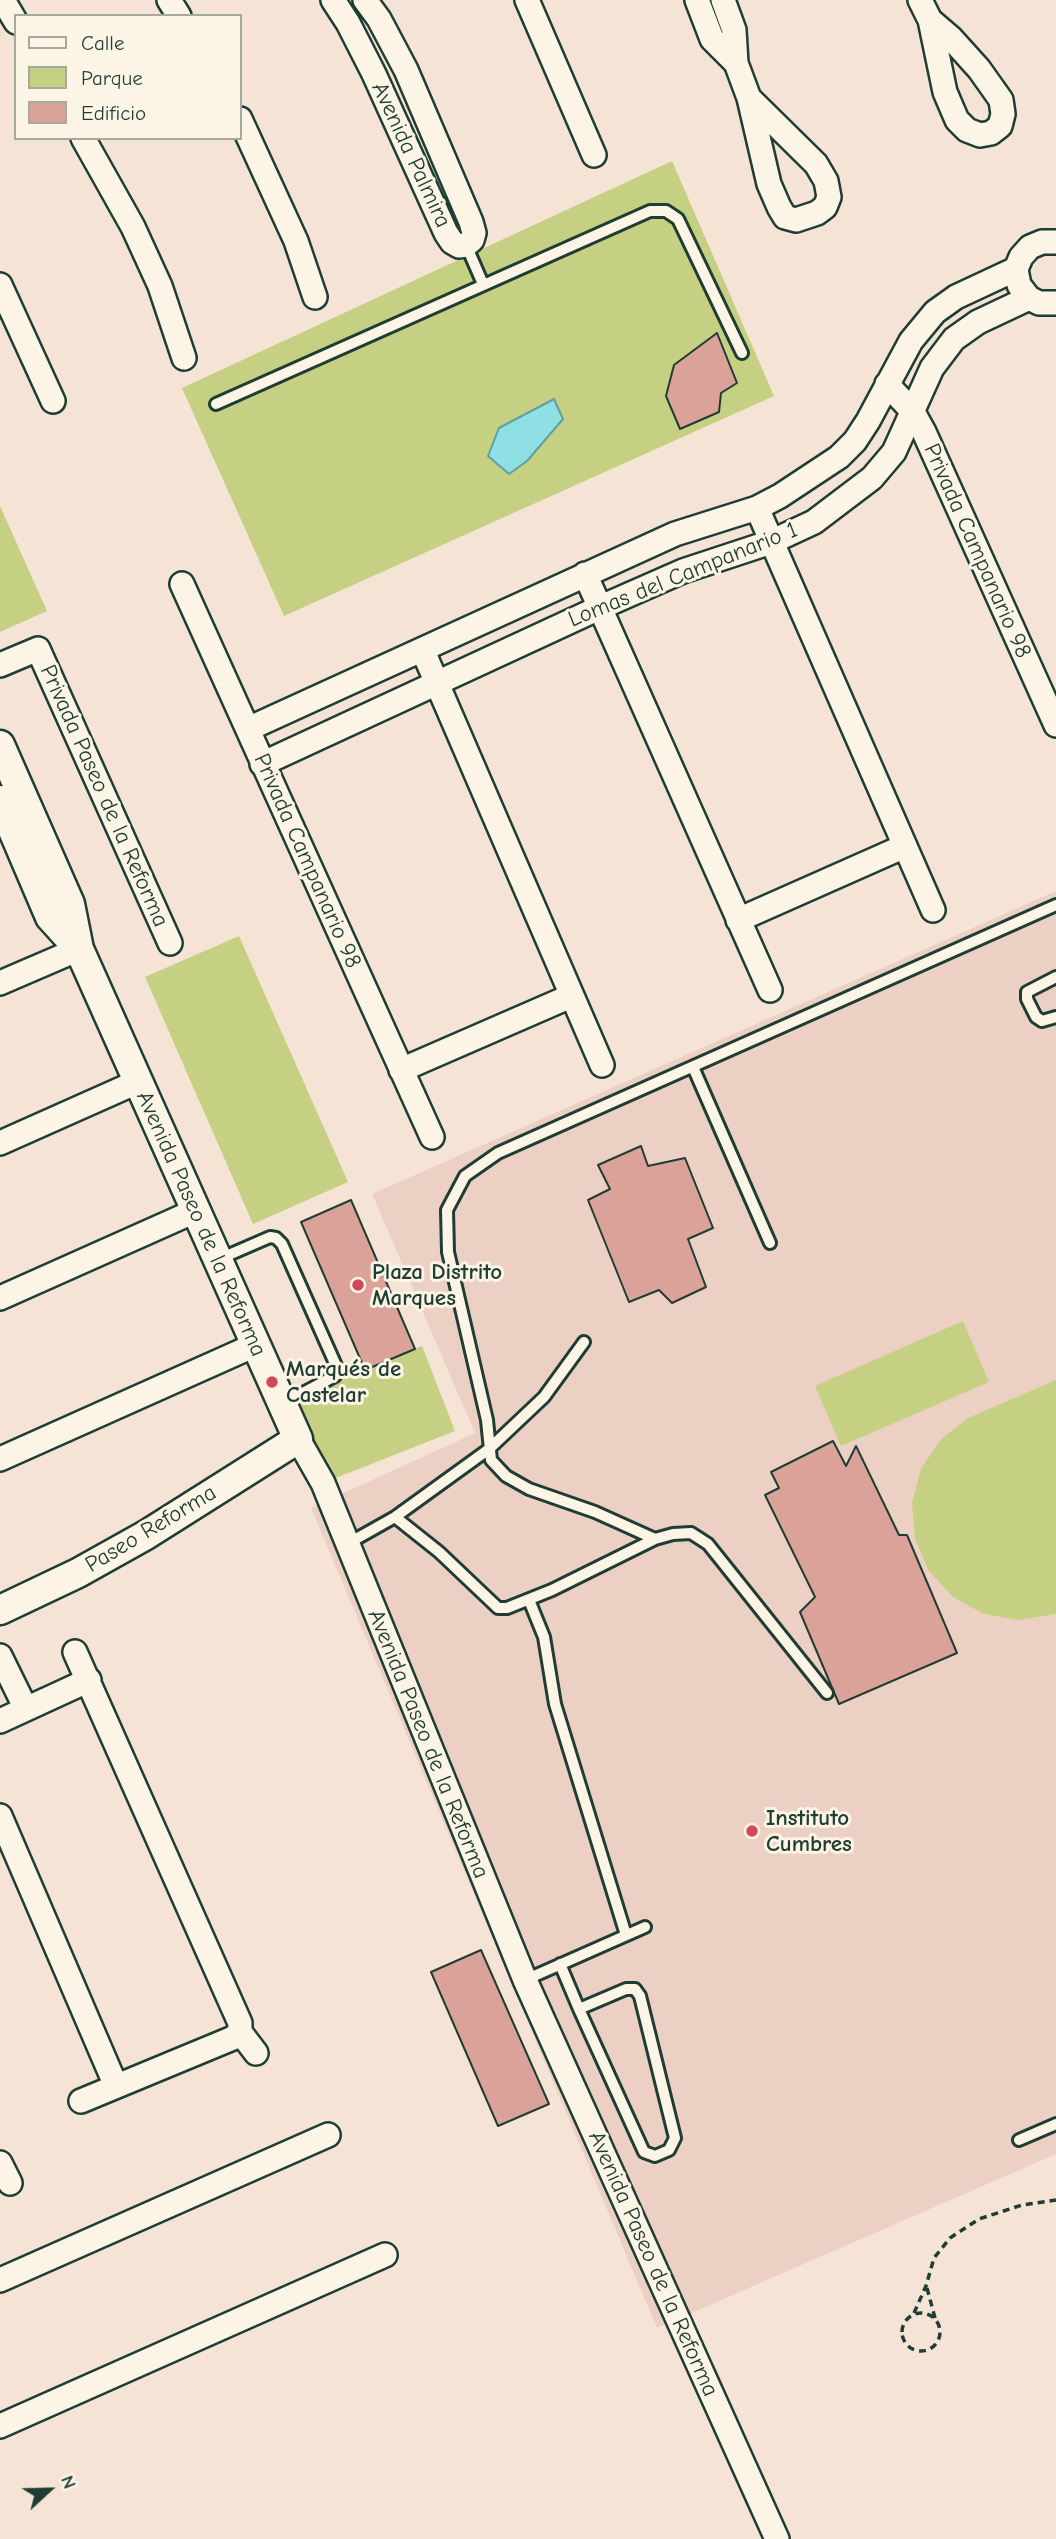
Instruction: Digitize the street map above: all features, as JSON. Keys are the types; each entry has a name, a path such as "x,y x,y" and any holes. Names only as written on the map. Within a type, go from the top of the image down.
{"street":[{"path":"3,0 14,19"},
{"name":"Avenida Palmira","path":"333,0 374,74 446,233 452,242 459,246 466,245 472,240 474,233 471,222 406,69 365,0"},
{"path":"527,0 594,155"},
{"path":"697,0 712,39 736,63"},
{"path":"723,0 734,30 736,63 749,98 769,184 779,207 785,217 796,220 817,213 825,206 828,197 825,181 816,164 749,98"},
{"path":"925,10 979,69 1001,100 1003,114 1000,126 991,133 980,135 967,130 957,120 945,92 925,10"},
{"path":"945,92 979,69"},
{"path":"242,123 296,241 315,297"},
{"path":"84,140 133,227 160,286 184,358"},
{"path":"1056,242 1042,242 1030,247 1021,257 1016,270 1019,285 1029,298 1039,303 1056,303"},
{"name":"Lomas del Campanario 1","path":"248,729 675,534 757,508 780,496 839,457 855,441 911,341 935,312 956,297 1016,270"},
{"path":"0,285 53,401"},
{"name":"Lomas del Campanario 1","path":"262,764 683,571 771,542 814,522 872,478 894,452 932,368 954,339 978,322 1029,298"},
{"name":"Privada Campanario 98","path":"887,384 913,412 930,445 1056,725"},
{"path":"757,508 933,910"},
{"path":"585,574 770,990"},
{"name":"Privada Campanario 98","path":"182,584 432,1138"},
{"name":"Privada Paseo de la Reforma","path":"0,665 38,649 170,943"},
{"path":"423,651 602,1065"},
{"name":"Avenida Paseo de la Reforma","path":"0,745 9,812 50,917 79,948 255,1345 298,1439 323,1483 525,1980 777,2539"},
{"path":"738,920 905,846"},
{"path":"0,984 79,948"},
{"path":"401,1070 571,996"},
{"path":"0,1143 137,1082"},
{"path":"0,1298 195,1211"},
{"path":"0,1459 255,1345"},
{"name":"Paseo Reforma","path":"0,1610 78,1573 146,1535 298,1439"},
{"path":"75,1652 240,2023 240,2032 256,2053"},
{"path":"0,1656 26,1709"},
{"path":"0,1721 89,1680"},
{"path":"0,1816 116,2086"},
{"path":"81,2101 233,2038 240,2032"},
{"path":"0,2280 328,2135"},
{"path":"0,2426 385,2255"}],"lane":[{"path":"216,404 650,211 666,211 678,219 742,353"},
{"path":"466,245 483,284"},
{"path":"655,1539 595,1512 529,1489 506,1476 491,1460 487,1420 448,1252 447,1210 465,1176 498,1153 1056,905"},
{"path":"1056,977 1027,992 1027,999 1036,1017 1042,1021 1056,1017"},
{"path":"694,1067 770,1242"},
{"path":"217,1260 270,1237 276,1238 282,1244 338,1370 335,1376 282,1404"},
{"path":"347,1544 395,1517 489,1449 544,1397 584,1342"},
{"path":"395,1517 439,1552 498,1608 507,1608 530,1600 655,1539 691,1533 708,1544 827,1693"},
{"path":"530,1600 544,1637 555,1704 626,1935"},
{"path":"525,1980 645,1927"},
{"path":"560,1964 579,2009 644,2152 655,2156 669,2150 675,2138 640,1996 635,1989 626,1989 579,2009"},
{"path":"1019,2140 1056,2124"}],"path":[{"path":"926,2286 940,2327 940,2337 935,2346 926,2351 916,2351 907,2346 902,2338 901,2328 906,2319 914,2313 934,2258 950,2238 979,2219 1022,2205 1056,2200"},
{"path":"914,2313 925,2312 935,2318"}],"shaded area":[{"name":"Instituto Cumbres","path":"1056,891 1056,2154 657,2328 311,1508 475,1433 372,1194"}],"green space":[{"path":"672,161 774,396 284,616 182,388"},
{"path":"0,506 47,611 0,632"},
{"path":"239,936 348,1182 253,1224 145,977"},
{"path":"963,1321 989,1382 841,1446 815,1386"},
{"path":"422,1346 455,1431 323,1483 289,1398"},
{"path":"1056,1380 1056,1614 1019,1620 984,1614 953,1597 929,1571 915,1539 912,1503 921,1469 941,1439 968,1418"}],"water":[{"path":"554,399 563,419 527,461 509,474 488,456 499,428"}],"building":[{"path":"717,333 737,383 721,393 719,412 680,429 666,396 674,365"},
{"path":"641,1146 648,1166 685,1158 713,1228 688,1239 706,1287 672,1303 659,1290 629,1302 588,1200 610,1189 598,1165"},
{"name":"Plaza Distrito Marques","path":"351,1200 415,1349 365,1370 301,1222"},
{"path":"833,1441 846,1466 856,1446 899,1535 907,1535 957,1653 839,1704 800,1612 815,1597 765,1495 779,1488 771,1472"},
{"path":"481,1950 549,2104 498,2126 431,1972"}],"place":[{"name":"Plaza Distrito Marques","path":"358,1285"},
{"name":"Marqués de Castelar","path":"272,1382"},
{"name":"Instituto Cumbres","path":"752,1831"}]}
